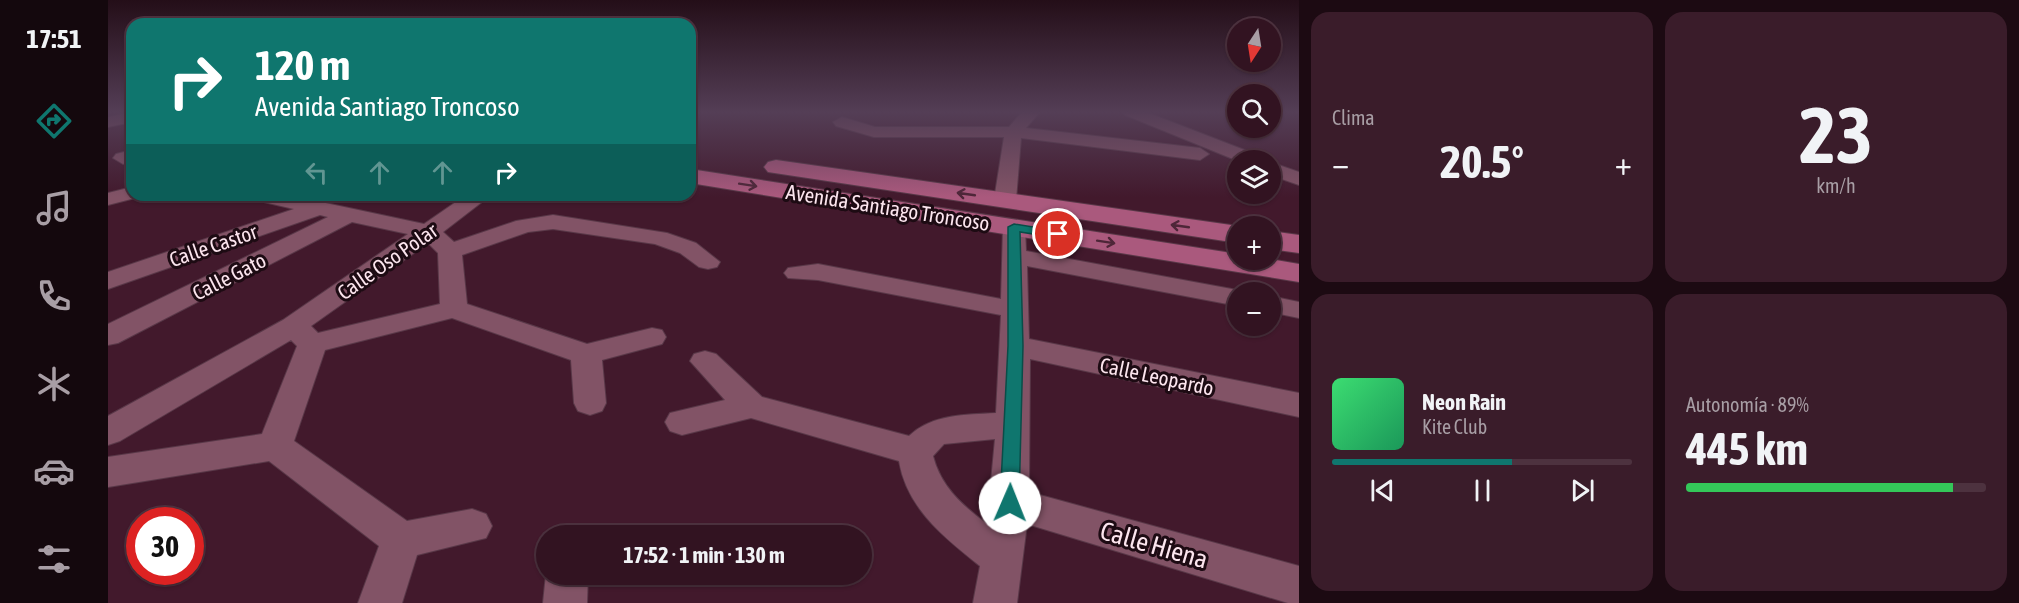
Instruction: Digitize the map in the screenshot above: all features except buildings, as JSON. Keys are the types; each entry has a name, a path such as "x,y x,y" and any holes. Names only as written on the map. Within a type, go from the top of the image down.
{"main road":[{"name":"Avenida Santiago Troncoso","path":"696,155 1011,228 1227,235"},
{"name":"Avenida Santiago Troncoso","path":"696,177 1299,273"},
{"path":"1281,242 1299,244"}],"street":[{"path":"995,603 1010,503 1016,310 1011,228 1014,140"},
{"path":"1097,140 1200,154"},
{"path":"1203,140 1228,150"},
{"path":"1281,172 1299,179"},
{"path":"108,199 126,194"},
{"path":"286,201 349,215 440,241 553,222 659,238 688,248 708,262"},
{"name":"Calle Oso Polar","path":"108,432 302,335 440,241 475,201"},
{"name":"Calle Castor","path":"108,281 318,208"},
{"name":"Calle Gato","path":"108,336 349,215"},
{"path":"1011,228 1227,295"},
{"path":"440,241 454,309"},
{"path":"796,273 818,272 1016,310"},
{"path":"1281,306 1299,310"},
{"path":"275,446 302,335 454,309 586,354 652,338"},
{"name":"Calle Leopardo","path":"1015,346 1299,405"},
{"path":"586,354 590,403"},
{"path":"705,361 751,406 915,452"},
{"path":"682,422 751,406"},
{"path":"915,452 933,434 958,428 1011,425"},
{"path":"108,472 275,446 402,540 472,526"},
{"path":"915,452 917,472 928,495 951,519 1002,559"},
{"name":"Calle Hiena","path":"1010,503 1299,586"},
{"path":"380,603 402,540"},
{"path":"565,603 566,585"}],"route":[{"path":"1010,503 1015,346 1014,227 1058,234"}]}
